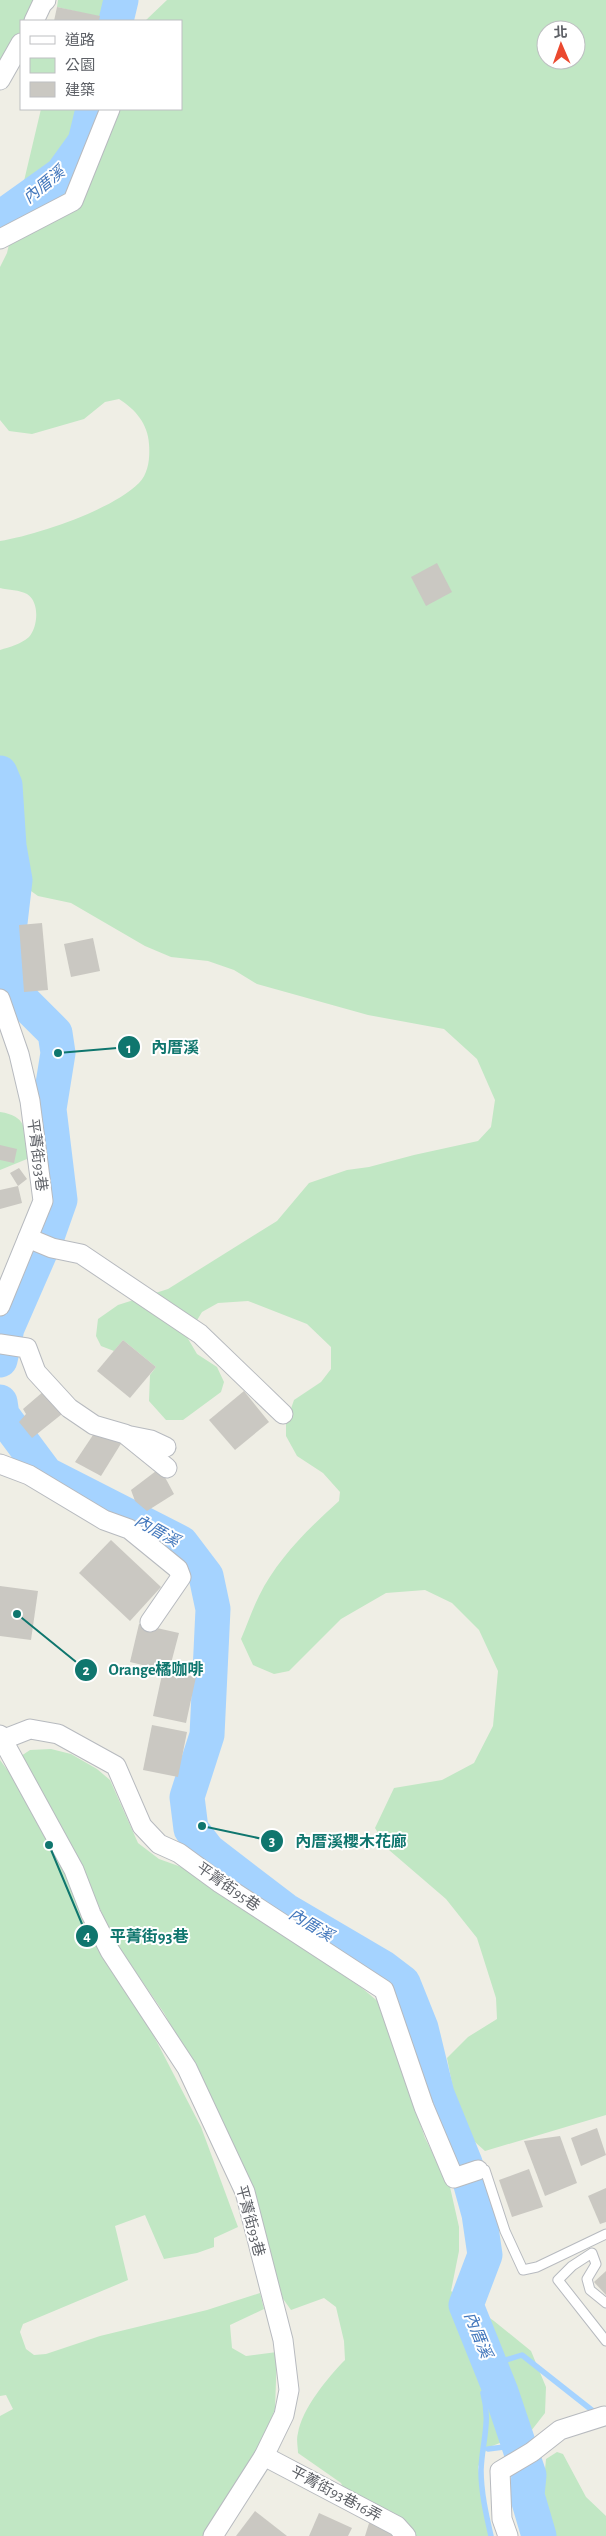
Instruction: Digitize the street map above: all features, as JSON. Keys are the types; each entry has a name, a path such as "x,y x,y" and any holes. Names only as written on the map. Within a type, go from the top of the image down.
{"street":[{"path":"34,20 46,0"},
{"path":"0,80 20,45"},
{"path":"0,239 73,201 110,110"},
{"name":"平菁街93巷","path":"0,999 19,1054 37,1146 43,1201 8,1282 0,1306"},
{"path":"28,1238 52,1248 81,1254 200,1334 282,1414"},
{"path":"0,1344 27,1348 36,1372 69,1408 94,1425 150,1440 166,1447"},
{"path":"125,1434 167,1468"},
{"path":"0,1464 29,1475 104,1520 129,1530 178,1569 181,1577 150,1622"},
{"name":"平菁街95巷","path":"1,1737 30,1729 58,1734 116,1766 142,1826 159,1844 179,1853 227,1888 384,1990 424,2107 454,2178 478,2170"},
{"name":"平菁街93巷","path":"1,1737 74,1870 91,1914 110,1951 187,2068 245,2192 283,2340 289,2390 284,2415 264,2456 212,2536"},
{"path":"508,2536 502,2519 500,2471 532,2452 560,2430 605,2415"},
{"name":"平菁街93巷16弄","path":"264,2456 397,2526 406,2536"}],"lane":[{"path":"478,2170 485,2170 505,2231 523,2270 537,2268 606,2234"},
{"path":"606,2302 590,2290 588,2279 596,2264 592,2253 572,2266 558,2280 606,2341"}],"green space":[{"path":"0,0 42,0 28,20 20,20 20,33 0,69"},
{"path":"58,0 136,0 129,12 112,20 57,7"},
{"path":"167,0 606,0 606,2115 485,2151 466,2134 456,2104 447,2058 468,2037 497,2019 496,1998 477,1938 446,1899 389,1850 375,1828 394,1788 442,1780 474,1763 493,1726 498,1671 479,1630 452,1603 425,1590 386,1593 341,1619 289,1671 274,1674 253,1665 241,1639 266,1582 305,1533 339,1501 340,1492 323,1473 297,1456 286,1436 286,1423 294,1400 321,1382 331,1369 331,1347 307,1324 248,1301 218,1303 202,1312 187,1337 197,1354 217,1367 224,1382 221,1392 183,1420 166,1420 149,1401 150,1375 156,1367 123,1340 114,1351 101,1346 96,1336 98,1319 118,1305 168,1289 277,1221 309,1183 347,1170 369,1167 478,1141 491,1127 495,1100 477,1059 444,1029 368,1015 257,984 234,970 208,961 171,957 145,946 71,903 38,896 0,869 0,650 29,637 36,621 36,608 27,594 0,588 0,541 53,527 111,503 127,493 145,475 149,459 149,449 146,430 140,418 119,399 105,402 84,419 32,434 9,431 0,420 0,267 7,253 41,110 182,110 182,20 146,20"},
{"path":"0,1112 20,1120 25,1130 30,1152 27,1159 0,1170"},
{"path":"51,1749 71,1754 97,1769 110,1780 138,1843 159,1859 187,1869 362,1988 381,2004 425,2138 450,2187 459,2227 459,2251 451,2291 494,2321 531,2351 546,2387 545,2413 531,2431 487,2448 478,2467 489,2536 397,2536 371,2520 356,2516 341,2483 298,2453 297,2435 310,2404 331,2375 345,2360 344,2341 336,2307 324,2298 291,2310 276,2289 202,2081 164,2013 115,1942 87,1880 21,1756 30,1750"},
{"path":"0,1760 14,1779 145,2019 201,2127 238,2227 214,2238 214,2247 197,2253 164,2259 145,2215 115,2226 128,2280 23,2324 20,2332 26,2349 34,2355 46,2354 100,2336 207,2310 260,2293 264,2309 230,2325 232,2348 246,2356 277,2352 275,2409 261,2446 204,2536 0,2536 0,2416 13,2409 6,2395 0,2396"},
{"path":"557,2452 563,2454 586,2497 606,2516 606,2536 549,2536 543,2508 544,2478 546,2459"}],"building":[{"path":"57,7 100,16 99,20 54,20"},
{"path":"437,563 452,592 426,606 411,577"},
{"path":"42,923 48,990 24,992 19,925"},
{"path":"93,938 100,971 71,977 64,944"},
{"path":"0,1145 17,1149 14,1163 0,1160"},
{"path":"19,1168 27,1179 18,1186 10,1173"},
{"path":"18,1186 22,1203 0,1209 0,1190"},
{"path":"123,1340 156,1367 130,1398 97,1371"},
{"path":"44,1391 62,1414 32,1438 19,1422 26,1414 23,1409"},
{"path":"244,1391 269,1422 235,1450 209,1420"},
{"path":"95,1432 122,1442 101,1476 75,1462"},
{"path":"160,1468 174,1494 147,1511 135,1501 131,1490"},
{"path":"111,1540 161,1587 130,1621 79,1573"},
{"path":"0,1586 38,1591 31,1640 0,1636"},
{"path":"139,1624 179,1633 169,1671 196,1677 186,1723 153,1716 163,1670 130,1662"},
{"path":"152,1725 187,1732 178,1777 143,1770"},
{"path":"597,2128 606,2155 581,2166 571,2138"},
{"path":"560,2136 577,2183 545,2196 524,2141"},
{"path":"529,2169 543,2207 512,2217 499,2180"},
{"path":"606,2188 606,2222 600,2224 588,2196"},
{"path":"606,2271 606,2295 594,2282"},
{"path":"255,2511 287,2536 236,2536"},
{"path":"319,2513 352,2528 348,2536 309,2536"},
{"path":"370,2520 397,2536 365,2536"}],"waterway":[{"name":"內厝溪","path":"116,20 121,0"},
{"name":"內厝溪","path":"0,229 6,214 62,174 85,142 93,110"},
{"name":"內厝溪","path":"0,773 5,785 9,846 15,880 6,957 10,988 55,1033 58,1053 49,1109 60,1200 48,1234 7,1328 0,1360"},
{"name":"內厝溪","path":"0,1402 2,1415 46,1474 181,1543 206,1576 213,1609 207,1735 187,1797 191,1829 208,1851 285,1910 382,1967 403,1983 421,2028 437,2094 465,2163 479,2214 485,2255 466,2305 501,2392 529,2475 527,2495 539,2536"},
{"path":"482,2376 490,2365 522,2355 593,2411"},
{"path":"483,2393 486,2423 481,2478 491,2536"},
{"path":"488,2449 519,2445"}],"place":[{"name":"內厝溪","path":"58,1053"},
{"name":"Orange橘咖啡","path":"17,1614"},
{"name":"內厝溪櫻木花廊","path":"202,1826"},
{"name":"平菁街93巷","path":"49,1845"}]}
